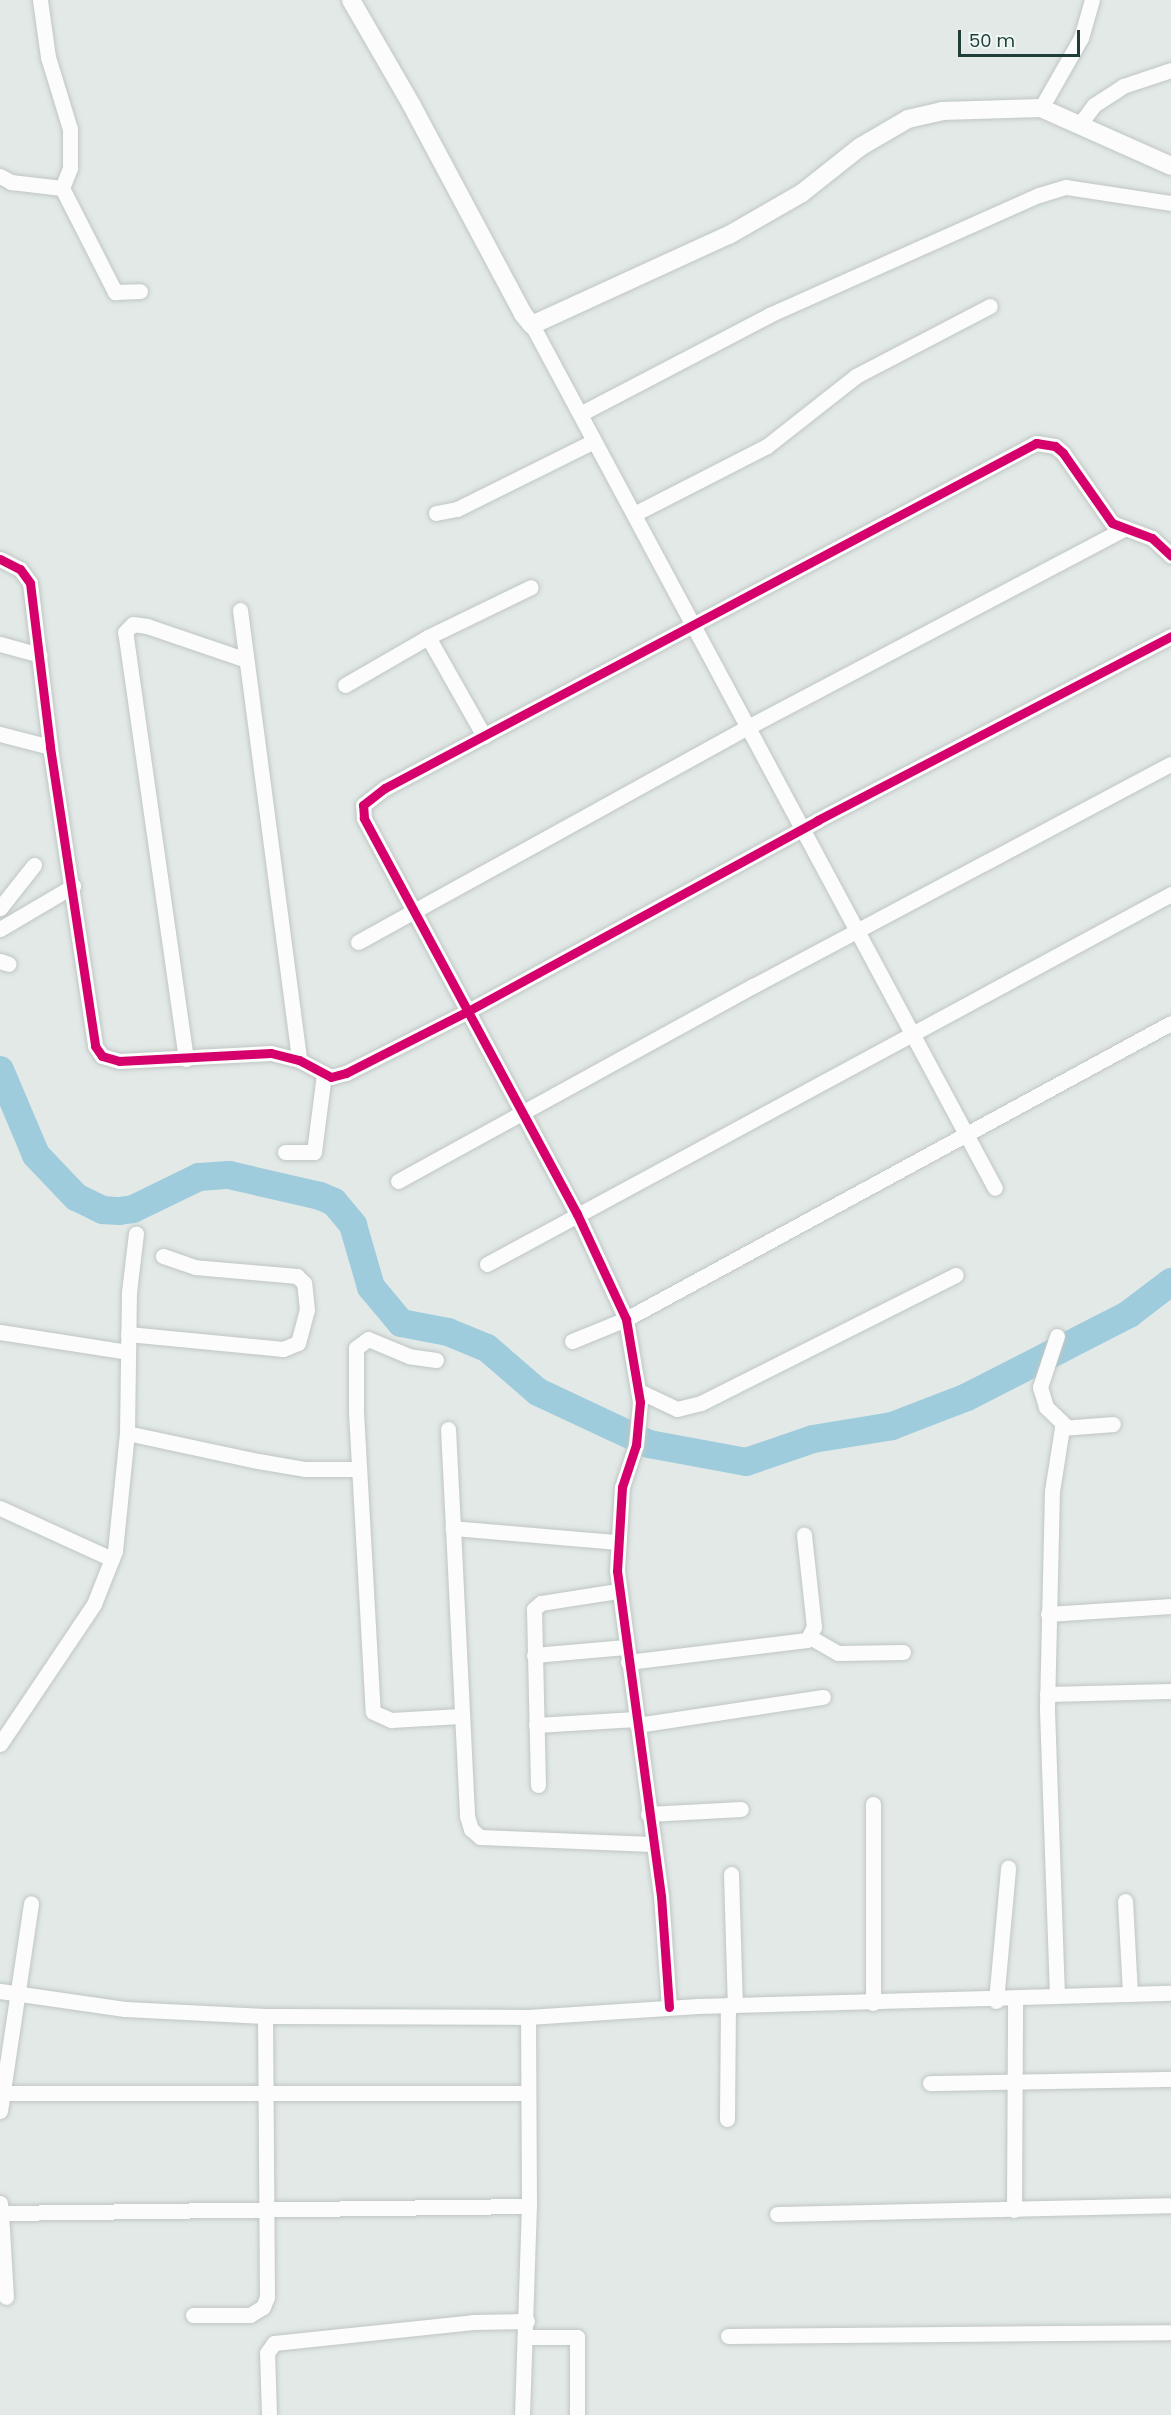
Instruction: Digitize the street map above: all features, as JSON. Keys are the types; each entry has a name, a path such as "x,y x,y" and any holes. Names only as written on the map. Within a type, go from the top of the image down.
{"street":[{"path":"40,0 48,57 70,129 70,168 62,188 115,292 140,291"},
{"path":"351,0 411,104 523,315 532,324 594,441 636,513 910,1035 995,1188"},
{"path":"1041,108 1081,38 1092,0"},
{"path":"1079,125 1094,105 1123,86 1171,70"},
{"path":"532,324 649,274 757,220 802,193 898,122 942,111 1041,108 1171,165"},
{"path":"0,176 11,182 62,188"},
{"path":"580,414 769,315 1039,195 1066,187 1171,203"},
{"path":"636,513 767,446 856,376 990,306"},
{"path":"436,513 457,509 594,441"},
{"path":"669,2007 661,1896 618,1591 616,1542 622,1487 636,1446 639,1397 626,1319 577,1214 470,1010 364,818 363,805 385,788 1036,443 1055,446 1063,453 1112,524 1152,538 1171,556"},
{"path":"358,942 748,727 1125,528"},
{"path":"0,559 20,569 30,583 50,747 73,886 95,1046 102,1056 119,1061 271,1053 299,1060 324,1074 346,1073 470,1010 802,829 1171,636"},
{"path":"345,685 428,637 531,587"},
{"path":"240,610 244,659 299,1060"},
{"path":"186,1059 125,632 133,624 147,626 244,659"},
{"path":"428,637 484,736"},
{"path":"0,644 40,655"},
{"path":"0,734 50,747"},
{"path":"398,1181 855,931 1171,764"},
{"path":"0,908 34,865"},
{"path":"0,929 73,886"},
{"path":"487,1263 1171,894"},
{"path":"572,1341 626,1319 1171,1023"},
{"path":"285,1152 314,1152 324,1074"},
{"path":"0,1744 94,1604 112,1559 119,1534 127,1433 128,1334 136,1233"},
{"path":"128,1334 283,1348 298,1343 307,1310 304,1282 297,1276 195,1267 163,1256"},
{"path":"639,1397 677,1409 702,1403 956,1275"},
{"path":"0,1332 127,1352"},
{"path":"1057,1336 1040,1387 1046,1407 1066,1426 1113,1424"},
{"path":"435,1360 409,1356 368,1339 356,1348 359,1469 373,1712 390,1720 461,1716"},
{"path":"1057,1996 1047,1694 1048,1614 1052,1491 1060,1434 1066,1426"},
{"path":"448,1429 467,1816 476,1835 652,1844"},
{"path":"127,1433 305,1469 359,1469"},
{"path":"0,1508 112,1559"},
{"path":"453,1528 616,1542"},
{"path":"534,1655 627,1655 792,1644 810,1637 814,1627 804,1535"},
{"path":"538,1785 531,1619 538,1604 618,1591"},
{"path":"1048,1614 1171,1606"},
{"path":"810,1637 838,1653 903,1652"},
{"path":"1047,1694 1171,1691"},
{"path":"536,1725 636,1722 823,1696"},
{"path":"873,1804 873,2003"},
{"path":"648,1814 741,1809"},
{"path":"996,2001 1008,1868"},
{"path":"727,2119 731,2005 731,1874"},
{"path":"1125,1901 1130,1994"},
{"path":"0,2111 31,1903"},
{"path":"0,1991 125,2009 265,2016 528,2017 669,2007 996,2001 1057,1996 1171,1993"},
{"path":"1014,2210 1015,2000"},
{"path":"193,2315 250,2315 263,2307 269,2284 268,2094 265,2016"},
{"path":"522,2415 527,2329 529,2206 528,2017"},
{"path":"930,2083 1171,2079"},
{"path":"3,2093 528,2093"},
{"path":"777,2214 1171,2205"},
{"path":"6,2297 1,2208 267,2210 529,2206"},
{"path":"269,2415 267,2353 274,2343 473,2322 577,2337 577,2415"},
{"path":"728,2336 1171,2332"}],"waterway":[{"path":"0,1070 36,1155 76,1197 103,1210 133,1209 199,1177 229,1175 320,1196 334,1202 353,1225 371,1287 401,1323 448,1332 487,1348 538,1392 649,1444 746,1462 813,1439 892,1426 967,1397 1129,1314 1171,1282"}],"cycle path":[{"path":"669,2007 661,1896 617,1571 622,1487 636,1445 640,1402 626,1319 577,1214 364,818 363,805 385,788 1036,443 1055,446 1063,453 1112,523 1152,538 1171,556"},
{"path":"0,559 20,569 30,583 50,747 95,1046 102,1056 119,1061 271,1053 299,1060 331,1077 346,1073 470,1010 818,820 1171,636"}]}
